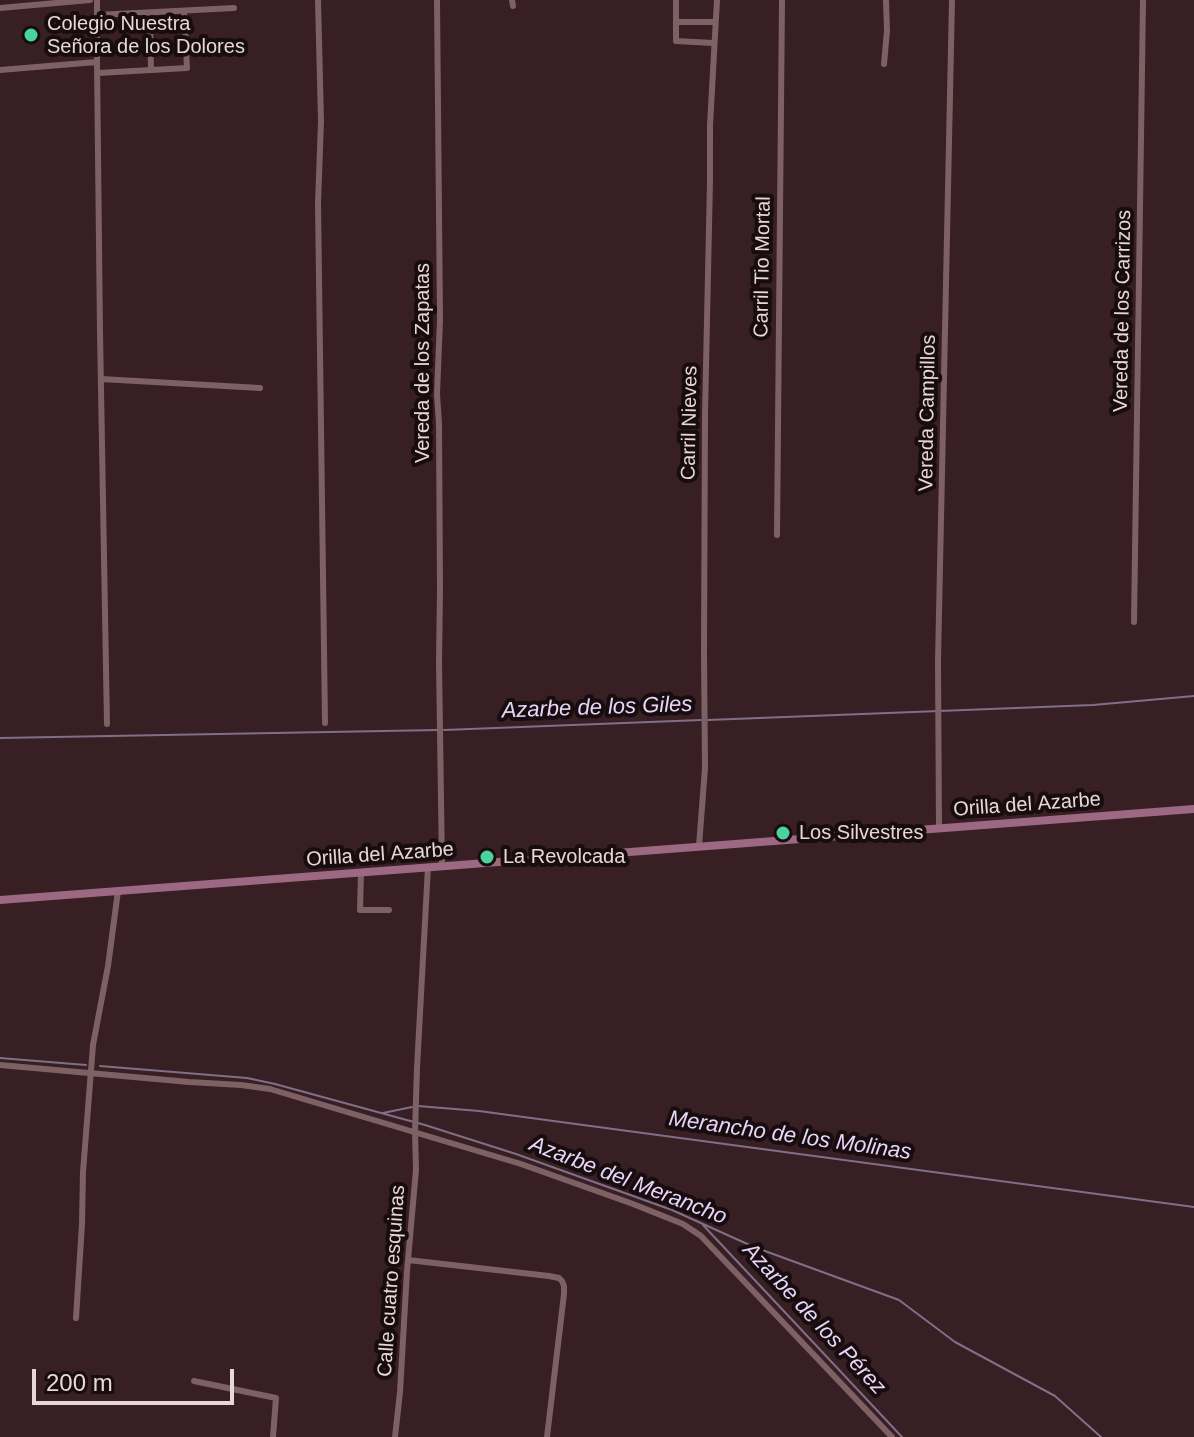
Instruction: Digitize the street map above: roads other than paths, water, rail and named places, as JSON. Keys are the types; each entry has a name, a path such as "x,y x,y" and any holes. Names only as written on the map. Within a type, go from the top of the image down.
{"street":[{"path":"0,8 90,0"},
{"path":"97,0 107,724"},
{"path":"318,0 325,723"},
{"name":"Vereda de los Zapatas","path":"437,0 442,867"},
{"path":"676,0 676,41 713,43"},
{"name":"Carril Nieves","path":"699,846 705,768 705,414 710,125 717,0"},
{"name":"Carril Tio Mortal","path":"777,535 782,0"},
{"path":"884,64 886,0"},
{"name":"Vereda Campillos","path":"939,828 938,661 952,0"},
{"name":"Vereda de los Carrizos","path":"1134,622 1143,0"},
{"path":"97,15 234,8"},
{"path":"98,73 187,68 184,11"},
{"path":"150,13 151,70"},
{"path":"676,22 715,22"},
{"path":"0,70 97,62"},
{"path":"101,379 260,388"},
{"name":"Orilla del Azarbe","path":"0,900 1194,809"},
{"name":"Calle cuatro esquinas","path":"395,1437 416,1170 416,1098 428,867"},
{"path":"361,873 360,910 389,910"},
{"path":"76,1318 93,1045 118,891"},
{"path":"0,1065 270,1089 341,1112 415,1127 683,1224 701,1236 892,1437"},
{"path":"408,1260 555,1276 562,1281 564,1294 547,1437"},
{"path":"194,1381 276,1398 273,1437"}],"waterway":[{"name":"Azarbe de los Giles","path":"708,720 1093,705 1194,696"},
{"name":"Azarbe de los Giles","path":"444,730 701,720"},
{"name":"Azarbe de los Giles","path":"0,738 438,730"},
{"name":"Azarbe del Merancho","path":"0,1058 86,1065"},
{"name":"Azarbe del Merancho","path":"100,1066 247,1078 275,1084 425,1125 672,1210 754,1247 899,1300 955,1342 1055,1396 1101,1437"},
{"name":"Merancho de los Molinas","path":"418,1106 479,1111 1194,1207"},
{"name":"Merancho de los Molinas","path":"383,1113 412,1107"},
{"name":"Azarbe de los Pérez","path":"703,1225 902,1437"}],"place":[{"name":"Colegio Nuestra Señora de los Dolores","path":"31,35"},
{"name":"Los Silvestres","path":"783,833"},
{"name":"La Revolcada","path":"487,857"}]}
